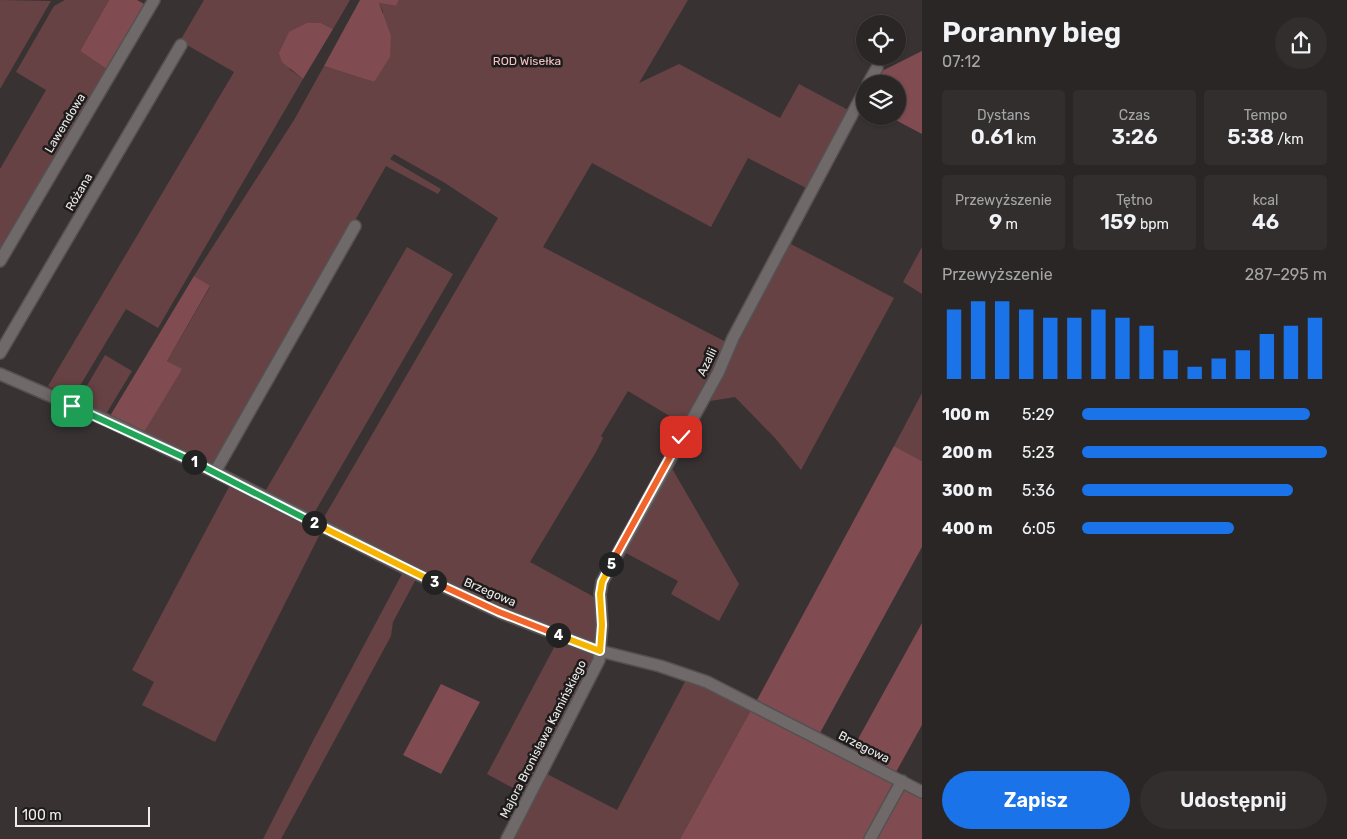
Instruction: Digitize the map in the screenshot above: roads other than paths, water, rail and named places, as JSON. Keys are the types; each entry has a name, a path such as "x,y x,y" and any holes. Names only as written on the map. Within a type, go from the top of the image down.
{"street":[{"name":"Lawendowa","path":"0,261 154,0"},
{"name":"Różana","path":"0,353 181,45"},
{"path":"873,75 877,68"},
{"name":"Azalii","path":"600,651 602,625 600,594 602,582 718,373 733,338 856,107"},
{"path":"216,472 356,226"},
{"name":"Brzegowa","path":"0,374 106,420 216,472 416,574 499,612 600,651 660,666 707,682 922,792"},
{"name":"Majora Bronisława Kamińskiego","path":"507,839 599,660 600,651"},
{"path":"870,839 902,781"}],"park label":[{"name":"ROD Wisełka","path":"527,61"}]}
